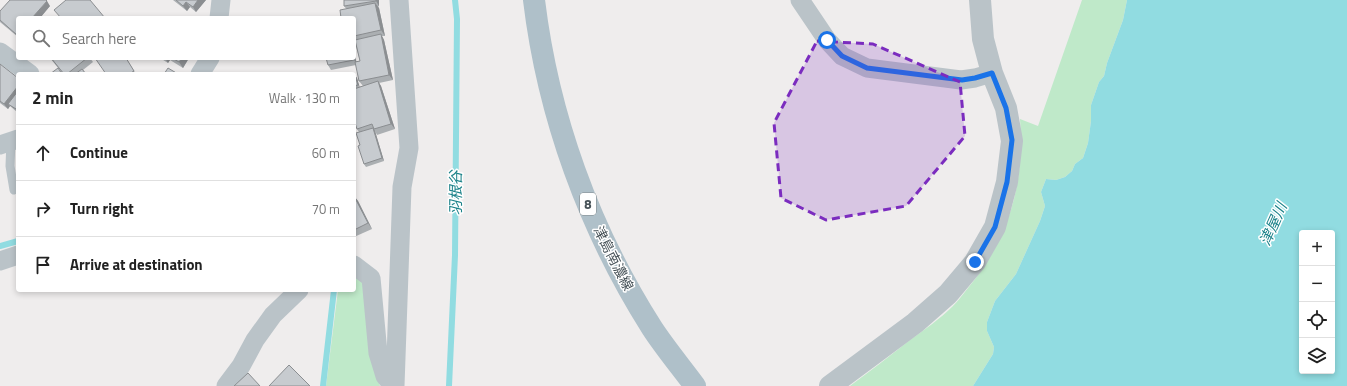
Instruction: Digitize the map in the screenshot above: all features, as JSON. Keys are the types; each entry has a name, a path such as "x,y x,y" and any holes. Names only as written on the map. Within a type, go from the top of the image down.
{"main road":[{"name":"津島南濃線","path":"534,0 538,38 559,125 581,189 622,278 652,328 695,386"}],"street":[{"path":"219,16 221,0"},
{"path":"394,386 402,187 409,148 399,0"},
{"path":"800,0 827,40 842,56 867,68 962,80 992,73"},
{"path":"830,386 915,323 948,294 975,262 995,227 1007,182 1012,140 1006,108 992,73 983,39 980,0"},
{"path":"0,52 27,72"},
{"path":"201,72 209,60"},
{"path":"0,261 16,256"},
{"path":"356,267 371,278 378,353 385,376 394,386"},
{"path":"226,386 241,366 255,340 273,315 297,292"}],"lane":[{"path":"10,142 10,166 14,190"}],"highlighted area":[{"path":"817,41 873,44 960,82 965,136 906,206 826,220 781,198 774,123"}],"green space":[{"path":"1082,0 1127,0 1123,20 1107,63 1104,76 1099,82 1091,105 1091,121 1088,143 1083,158 1075,164 1072,171 1065,177 1056,180 1046,179 1041,192 1045,206 1040,221 1016,274 995,301 987,322 987,331 994,347 993,354 973,386 850,386 948,311 968,288 994,250 1004,229 1017,187 1021,143 1020,119 1038,126"},
{"path":"356,276 367,286 373,365 380,386 326,386 338,292 356,292"}],"water":[{"name":"津屋川","path":"1127,0 1347,0 1347,386 973,386 993,354 994,347 987,331 987,322 995,301 1016,274 1040,221 1045,206 1041,192 1046,179 1056,180 1065,177 1072,171 1075,164 1083,158 1088,143 1091,121 1091,105 1099,82 1104,76 1107,63 1123,20"}],"building":[{"path":"10,0 47,1 34,16 16,16 16,34 0,20 0,11"},
{"path":"66,0 90,0 103,16 59,16 54,10"},
{"path":"176,0 198,0 193,7 186,2 183,6"},
{"path":"344,0 376,0 376,1 344,6"},
{"path":"375,3 381,30 356,36 356,16 341,16 340,10"},
{"path":"381,34 389,75 359,81 355,62 360,61 356,40"},
{"path":"53,60 84,60 70,72 62,72"},
{"path":"96,60 127,60 134,71 132,72 105,72"},
{"path":"327,60 354,60 328,65"},
{"path":"0,64 16,76 16,89 4,104 0,101"},
{"path":"58,68 61,72 53,72"},
{"path":"168,68 175,72 165,72"},
{"path":"378,81 391,124 374,129 372,124 357,129 356,88"},
{"path":"16,94 16,109 8,104"},
{"path":"373,128 382,158 364,164 358,146 360,145 356,133"},
{"path":"356,200 368,223 356,229"},
{"path":"289,365 310,386 269,386"},
{"path":"248,373 260,386 234,386"}],"waterway":[{"name":"羽根谷","path":"449,386 455,255 457,19 455,0"},
{"path":"0,246 16,242"},
{"path":"323,386 334,292"}],"route":[{"path":"827,40 842,56 867,68 962,80 992,73 1006,108 1012,140 1007,182 995,227 975,262"}]}
